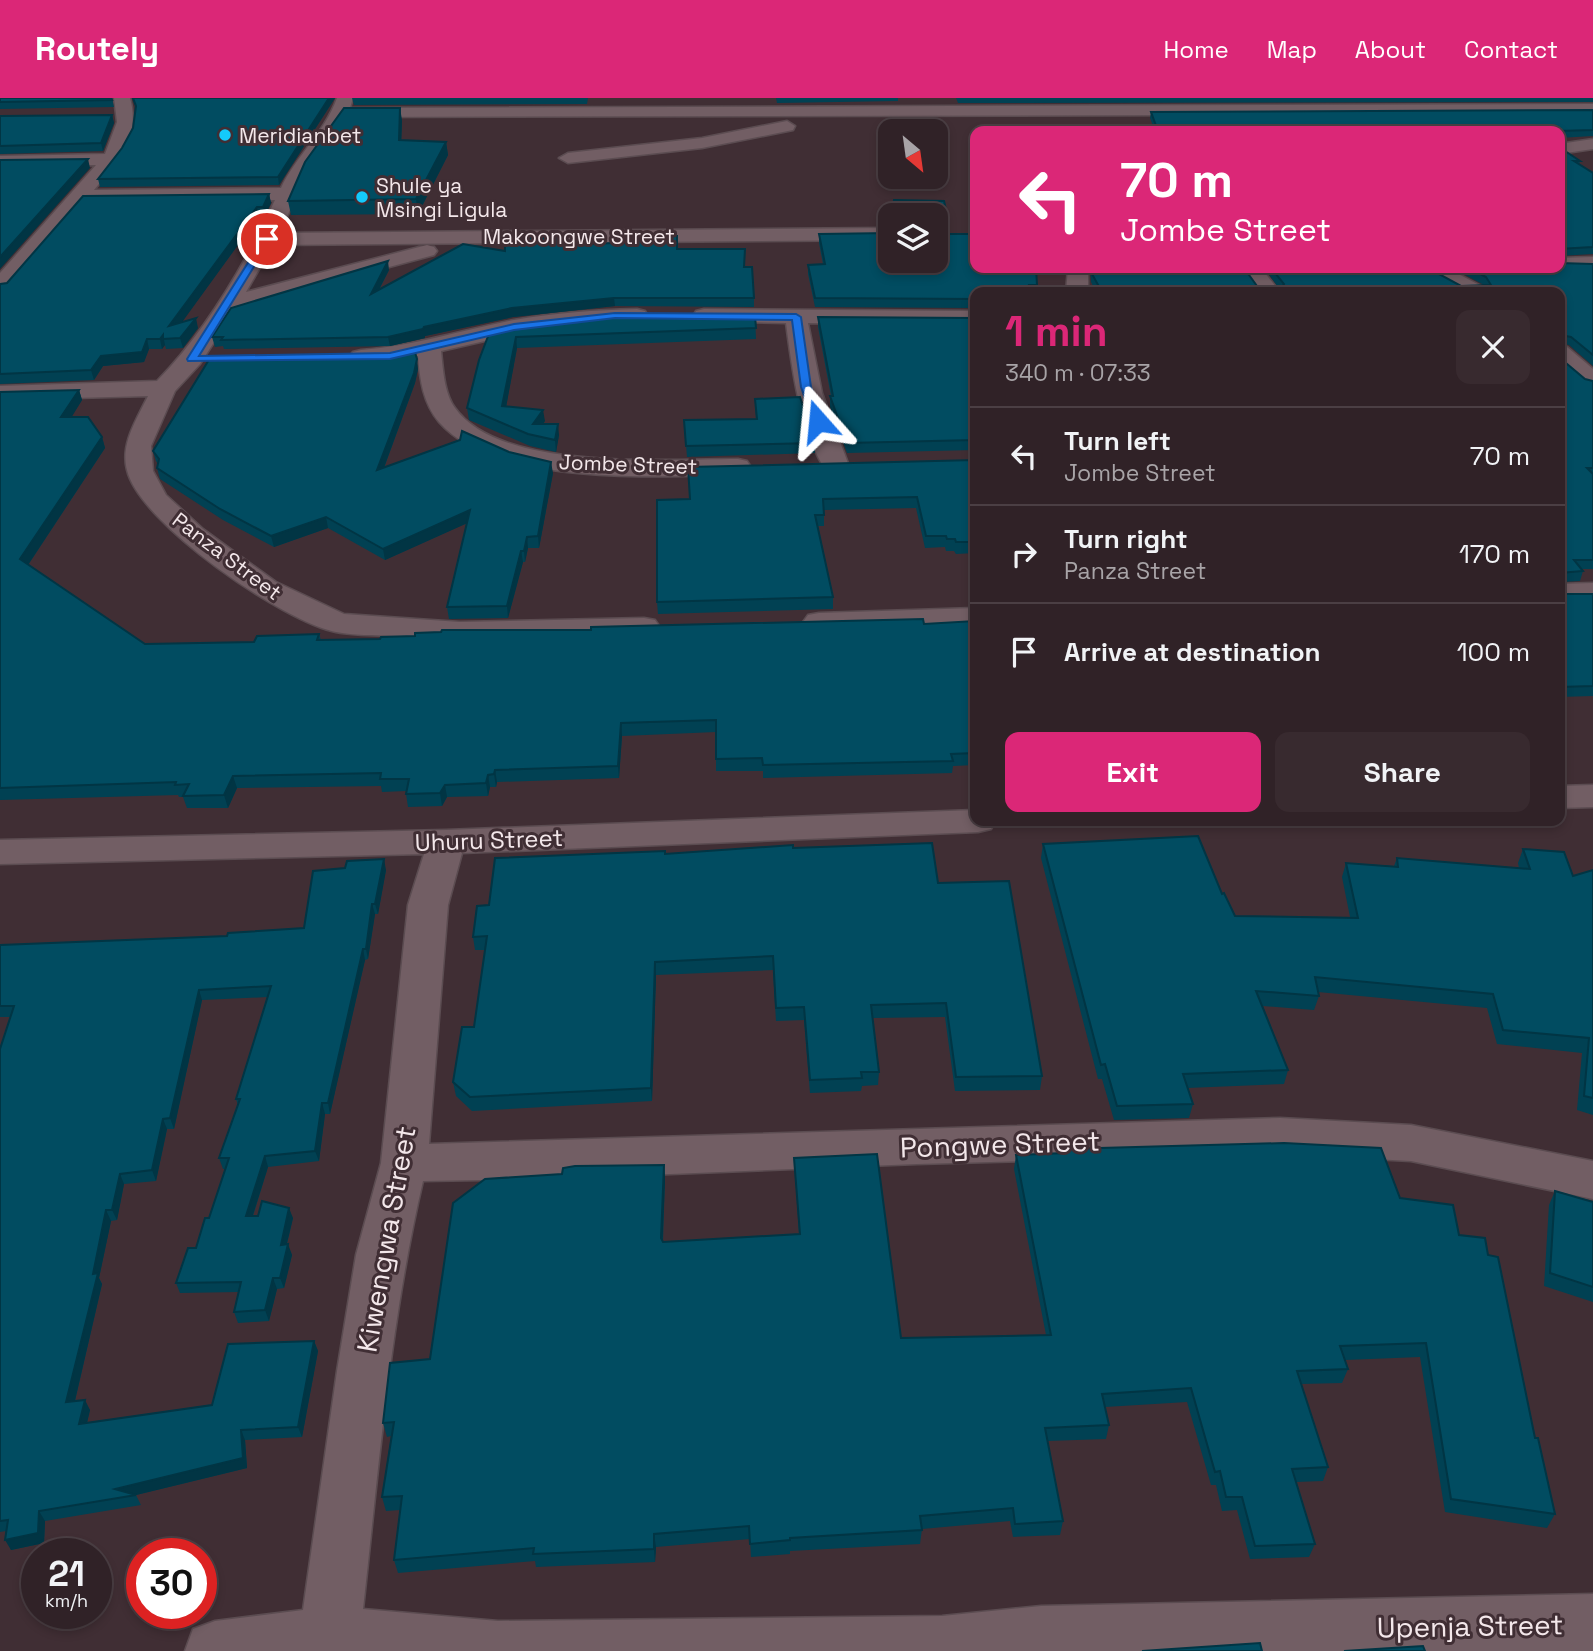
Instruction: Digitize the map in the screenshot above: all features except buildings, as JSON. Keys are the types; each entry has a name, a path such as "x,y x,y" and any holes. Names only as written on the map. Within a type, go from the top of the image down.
{"street":[{"path":"1100,98 1115,120"},
{"path":"1457,98 1473,110"},
{"path":"340,102 864,110"},
{"name":"Panza Street","path":"340,102 296,175 267,239 228,303 205,359 164,388 138,446 140,471 154,499 230,563 292,603 338,622 402,629 460,631 674,627"},
{"path":"568,158 702,143 864,110 921,104 1115,120 1268,111 1593,109"},
{"path":"0,286 111,159 119,145 121,109"},
{"path":"1268,111 1289,126"},
{"path":"1565,149 1591,148"},
{"path":"0,161 111,159"},
{"path":"80,196 286,194"},
{"name":"Makoongwe Street","path":"267,239 878,234"},
{"path":"318,237 333,254 337,276"},
{"path":"228,303 491,237"},
{"path":"0,259 23,259"},
{"path":"1565,264 1593,263"},
{"path":"1254,273 1265,287"},
{"path":"1441,273 1466,287"},
{"path":"339,357 390,356 514,327 561,320 654,316"},
{"path":"687,316 970,318"},
{"path":"796,317 806,387 826,444 848,465 808,466"},
{"name":"Jombe Street","path":"429,348 431,370 441,407 458,427 520,454 551,462 610,466 768,467"},
{"path":"1565,357 1593,381"},
{"path":"0,393 164,388"},
{"path":"796,623 970,617"},
{"path":"1565,797 1593,796"},
{"name":"Uhuru Street","path":"0,852 446,842 970,821"},
{"name":"Kiwengwa Street","path":"330,1637 365,1358 381,1255 404,1163 428,905 446,842"},
{"name":"Pongwe Street","path":"404,1163 547,1161 916,1146 1280,1136 1412,1143 1593,1180"},
{"name":"Upenja Street","path":"215,1651 330,1637 498,1651 942,1649 1041,1636 1593,1623"}],"place":[{"name":"Meridianbet","path":"225,135"},
{"name":"Shule ya Msingi Ligula","path":"362,197"}],"route":[{"path":"267,239 192,359 390,356 514,327 615,316 796,317 806,387 818,421"}]}
